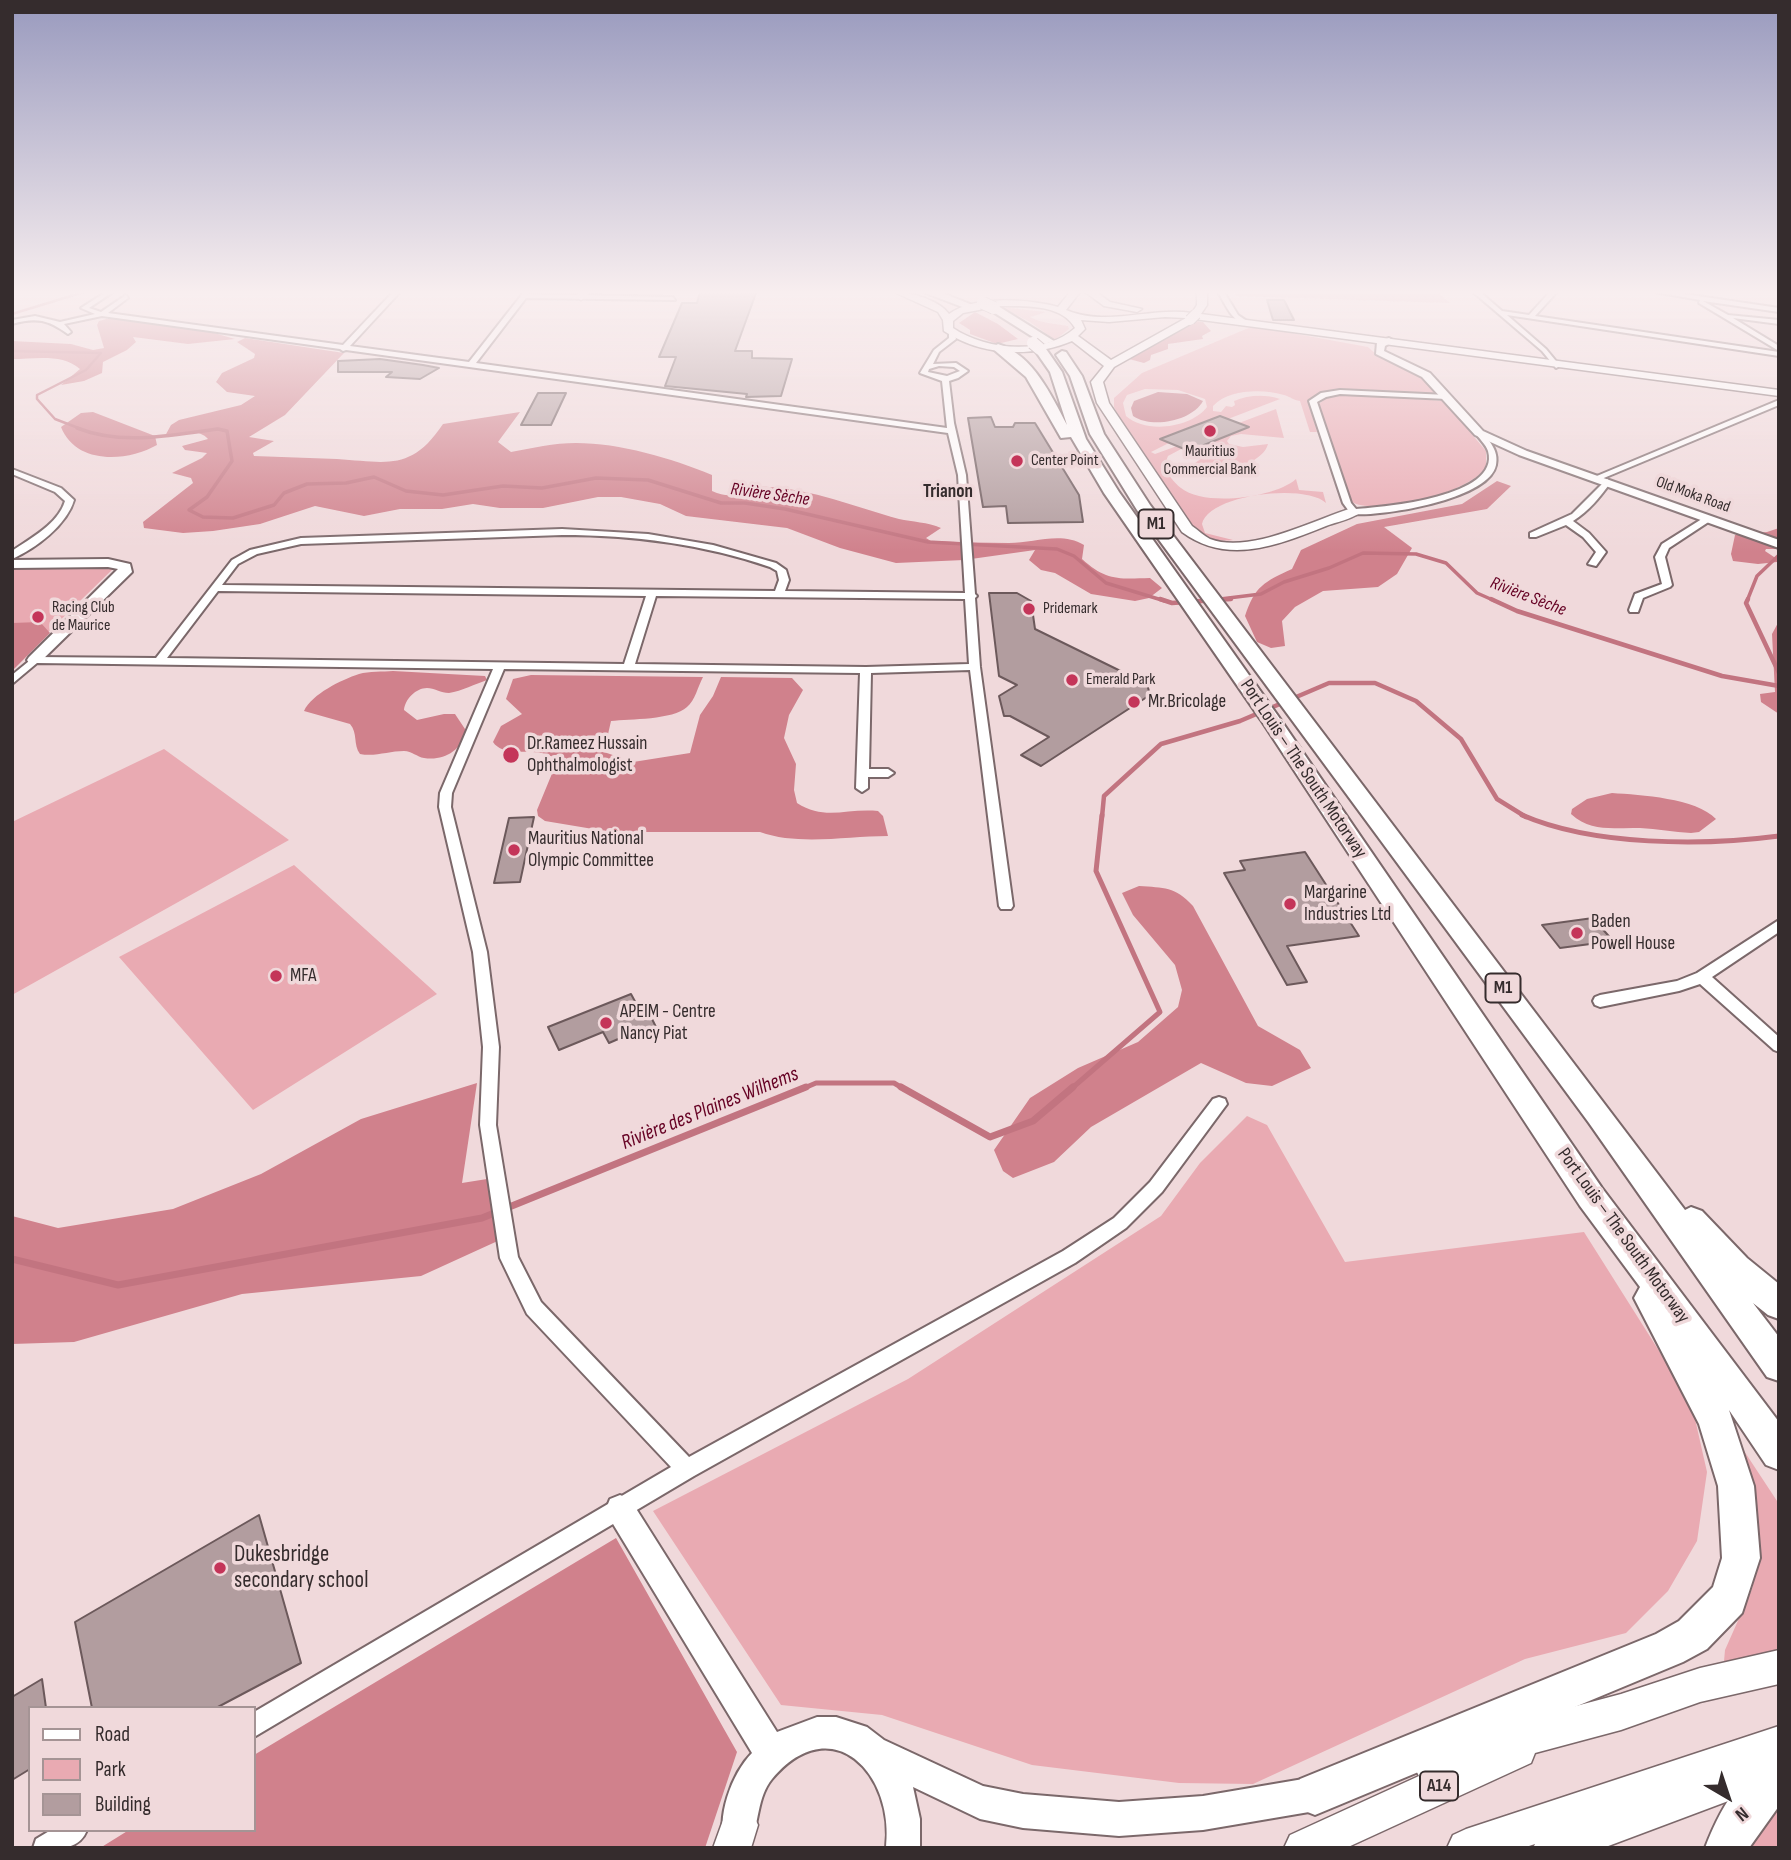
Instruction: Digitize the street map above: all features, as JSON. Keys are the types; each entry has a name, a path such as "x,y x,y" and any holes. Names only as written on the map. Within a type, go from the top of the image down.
{"highway":[{"path":"1032,379 1080,458 1112,493"},
{"name":"Port Louis – The South Motorway","path":"1058,379 1079,439 1112,493 1254,696 1283,716 1410,860 1599,1115 1779,1365"},
{"name":"Port Louis – The South Motorway","path":"1077,379 1090,419 1108,456 1277,687 1283,716 1591,1198 1779,1452"},
{"path":"1103,402 1108,456"},
{"path":"1599,1115 1636,1152 1702,1235 1779,1304"},
{"path":"1315,1794 1669,1648 1693,1635 1728,1599 1741,1558 1735,1486 1715,1418 1680,1349 1591,1198"},
{"path":"1727,1848 1732,1830 1756,1798 1779,1775"}],"main road":[{"path":"1099,379 1097,382 1103,402 1187,529 1206,541 1233,545 1278,540 1354,512"},
{"path":"1662,379 1779,393"},
{"name":"A14","path":"1303,1848 1574,1725 1700,1685 1779,1667"},
{"path":"1315,1794 1574,1725"},
{"path":"1466,1848 1779,1744"},
{"path":"1552,1848 1727,1781 1779,1764"},
{"path":"1567,1813 1727,1781"}],"street":[{"path":"572,379 952,431"},
{"path":"945,379 952,431 962,475 975,667 1006,906"},
{"path":"1430,379 1447,397 1479,433 1492,452 1486,476 1478,484 1433,500 1382,510 1354,512 1346,503 1313,401 1324,395 1340,392 1447,397"},
{"path":"1533,535 1568,522 1589,507 1602,480 1779,402"},
{"name":"Old Moka Road","path":"1479,433 1522,453 1777,544"},
{"path":"12,471 58,490 70,500 69,508 12,556"},
{"path":"1634,610 1639,596 1667,585 1660,556 1665,546 1708,519"},
{"path":"1568,522 1586,534 1601,552 1593,564"},
{"path":"159,661 235,562 248,553 265,548 337,539 418,539 572,531 664,540 762,561 780,570 784,580 779,594"},
{"path":"12,564 108,563 125,567 125,572 119,579 12,681"},
{"path":"216,588 972,596"},
{"path":"629,666 652,593"},
{"path":"34,660 866,670 975,667"},
{"path":"500,665 446,793 444,807 480,952 491,1047 488,1125 509,1258 534,1308 687,1469"},
{"path":"862,788 866,670"},
{"path":"862,773 888,773"},
{"path":"1600,1001 1679,986 1702,977 1779,925"},
{"path":"1702,977 1779,1046"},
{"path":"256,1724 687,1469 1058,1264 1120,1223 1156,1188 1219,1104"},
{"path":"621,1509 772,1755"},
{"path":"736,1840 744,1800 758,1770 779,1748 803,1734 828,1730 854,1737 876,1752 980,1802 1023,1811 1119,1819 1203,1813 1315,1794"},
{"path":"876,1752 892,1776 902,1806 902,1848"},
{"path":"45,1848 72,1832"}],"green space":[{"path":"1136,379 1422,379 1437,392 1427,394 1346,390 1316,396 1308,402 1317,432 1310,432 1300,401 1266,392 1237,393 1220,400 1213,406 1213,411 1221,412 1226,406 1235,405 1234,401 1251,396 1280,399 1228,419 1220,416 1161,438 1169,443 1151,452 1155,454 1177,446 1183,448 1168,456 1164,467 1176,484 1192,494 1222,499 1239,498 1272,491 1296,479 1299,490 1323,492 1326,503 1315,497 1280,493 1239,499 1221,505 1208,514 1202,524 1205,533 1233,540 1222,541 1195,529 1121,421 1114,407 1114,398","holes":["1145,389 1178,390 1205,399 1207,407 1190,420 1156,427 1135,422 1126,416 1123,403 1127,395"]},
{"path":"1346,394 1444,401 1486,451 1486,467 1477,477 1462,485 1422,499 1381,506 1364,506 1352,502 1318,405 1327,397"},
{"path":"1276,409 1284,438 1241,434 1231,436 1227,441 1229,444 1243,447 1268,444 1257,458 1224,472 1202,472 1195,469 1195,463 1205,456 1195,448 1248,428 1239,423"},
{"name":"Racing Club de Maurice","path":"12,567 115,567 12,667"},
{"path":"164,749 289,840 12,995 12,822"},
{"name":"MFA","path":"294,865 437,994 253,1110 119,957"},
{"path":"1247,1116 1267,1125 1345,1262 1584,1232 1693,1410 1707,1472 1697,1541 1668,1591 1626,1633 1525,1659 1253,1784 1179,1783 1032,1765 882,1715 781,1705 653,1511 908,1379 1161,1216 1200,1163"},
{"path":"1725,1422 1779,1504 1779,1663 1722,1684 1725,1650 1752,1589 1760,1552 1747,1489"},
{"path":"1779,1809 1779,1848 1742,1848 1752,1825"}],"shaded area":[{"path":"68,379 89,379 84,381 61,385"},
{"path":"218,379 319,379 285,415 249,437 274,441 253,453 254,456 396,461 420,450 443,424 520,412 498,442 511,452 568,443 628,449 663,457 712,475 712,491 721,494 735,494 760,487 784,488 941,528 926,538 931,541 1018,543 1066,539 1084,545 1082,559 1098,571 1113,577 1150,578 1162,588 1149,598 1135,601 1091,594 1055,573 1041,570 1029,560 1035,550 964,560 896,563 840,548 787,528 686,516 660,504 621,497 598,497 543,508 500,508 473,504 442,509 400,509 364,516 315,506 260,524 213,531 183,533 144,528 143,522 193,483 191,478 172,473 207,453 185,450 182,446 208,439 204,435 188,432 165,436 171,425 179,420 241,405 255,396 227,392 216,382"},
{"path":"1158,392 1187,394 1203,401 1190,414 1171,421 1150,422 1133,416 1131,408 1134,401"},
{"path":"93,412 155,436 157,445 145,451 117,457 90,454 78,448 68,439 61,427 81,413"},
{"path":"1497,481 1511,486 1487,509 1384,527 1412,548 1397,574 1378,587 1323,591 1295,607 1282,621 1285,646 1271,648 1257,642 1245,616 1249,606 1262,586 1292,569 1301,550 1357,524 1462,504"},
{"path":"1779,528 1779,549 1765,551 1777,559 1777,562 1758,564 1733,561 1731,554 1735,535"},
{"path":"1779,621 1779,714 1761,702 1760,694 1775,692 1772,634"},
{"path":"40,622 50,633 12,671 12,623"},
{"path":"393,671 485,676 487,680 454,692 446,693 427,688 419,690 409,698 405,706 404,710 417,720 455,714 467,732 456,749 445,756 431,759 404,751 360,754 350,724 304,711 320,693 344,680 363,673"},
{"path":"531,675 703,677 692,701 680,711 662,717 611,721 604,752 633,762 690,753 700,715 713,696 721,677 792,678 803,690 789,715 784,738 796,764 794,790 797,803 826,813 878,811 883,816 888,836 791,839 760,832 611,832 545,821 538,816 537,810 558,759 542,753 509,751 493,742 501,726 522,714 506,699 513,679"},
{"path":"1612,793 1682,802 1707,812 1716,819 1699,832 1691,833 1595,827 1571,814 1572,809 1587,799"},
{"path":"1139,886 1175,891 1187,899 1258,1026 1300,1050 1311,1068 1272,1086 1246,1083 1201,1063 1091,1127 1054,1162 1013,1178 1003,1171 994,1150 1030,1098 1078,1068 1138,1042 1178,1007 1182,990 1175,965 1133,915 1122,893"},
{"path":"477,1083 462,1183 487,1179 502,1239 421,1276 242,1294 74,1342 12,1344 12,1216 58,1228 173,1209 261,1174 361,1119"},
{"path":"616,1538 737,1752 705,1848 100,1848 126,1832 256,1832 256,1754"}],"building":[{"path":"668,379 786,379 781,396 746,397 747,394 665,386"},
{"path":"538,393 566,393 551,425 521,425"},
{"name":"Mauritius Commercial Bank","path":"1220,416 1249,427 1189,451 1160,439"},
{"name":"Center Point","path":"991,417 995,427 1035,423 1079,495 1083,522 1008,523 1006,506 983,507 968,418"},
{"name":"Emerald Park","path":"989,593 1017,593 1031,601 1035,629 1147,684 1150,695 1041,766 1021,755 1049,737 1010,716 1004,716 999,696 1017,685 999,676"},
{"name":"Mauritius National Olympic Committee","path":"534,817 520,882 494,883 509,818"},
{"name":"Margarine Industries Ltd","path":"1305,852 1359,936 1287,946 1307,982 1287,985 1224,873 1245,870 1240,861"},
{"name":"Baden Powell House","path":"1593,918 1613,941 1560,948 1542,925"},
{"name":"APEIM - Centre Nancy Piat","path":"631,994 645,1020 652,1019 658,1031 636,1040 632,1033 609,1043 603,1032 559,1050 548,1027"},
{"name":"Dukesbridge secondary school","path":"259,1515 301,1663 220,1706 92,1706 75,1622"},
{"path":"42,1679 46,1706 28,1706 28,1770 12,1780 12,1697"}],"waterway":[{"name":"Rivière Sèche","path":"69,379 37,395 37,399 55,419 81,429"},
{"name":"Rivière Sèche","path":"77,428 112,437 129,438 218,429"},
{"name":"Rivière Sèche","path":"218,429 227,431 232,461 207,497 189,510 203,517 233,518 274,505 284,493 307,484 346,483 374,477 406,491 443,495 503,486 542,488 596,478 648,480 721,503 745,503 785,509 928,542 1057,549 1074,556 1106,583 1165,601"},
{"name":"Rivière Sèche","path":"1207,601 1261,594 1284,582 1329,568 1363,553 1416,554 1446,563 1477,593 1495,601"},
{"name":"Rivière Sèche","path":"1747,601 1757,576 1779,555"},
{"name":"Rivière Sèche","path":"1160,599 1172,603 1207,601"},
{"name":"Rivière Sèche","path":"1207,601 1231,599"},
{"name":"Rivière Sèche","path":"1491,599 1517,611 1722,676 1779,686"},
{"name":"Rivière Sèche","path":"1747,601 1779,673"},
{"name":"Rivière des Plaines Wilhems","path":"1102,817 1104,796 1161,744 1240,721 1329,683 1375,683 1416,701 1461,739 1497,799 1524,816"},
{"name":"Rivière des Plaines Wilhems","path":"1071,1089 1160,1012 1096,871 1102,815"},
{"name":"Rivière des Plaines Wilhems","path":"1524,816 1581,833 1649,841 1717,841 1779,836"},
{"name":"Rivière des Plaines Wilhems","path":"802,1089 816,1083 894,1083 904,1089"},
{"name":"Rivière des Plaines Wilhems","path":"12,1259 118,1285 482,1218 806,1087"},
{"name":"Rivière des Plaines Wilhems","path":"901,1087 990,1137 1033,1121 1073,1087"}],"place":[{"name":"Mauritius Commercial Bank","path":"1210,431"},
{"name":"Center Point","path":"1017,461"},
{"name":"Pridemark","path":"1029,609"},
{"name":"Racing Club de Maurice","path":"38,617"},
{"name":"Emerald Park","path":"1072,680"},
{"name":"Mr.Bricolage","path":"1134,702"},
{"name":"Dr.Rameez Hussain Ophthalmologist","path":"511,755"},
{"name":"Mauritius National Olympic Committee","path":"514,850"},
{"name":"Margarine Industries Ltd","path":"1290,904"},
{"name":"Baden Powell House","path":"1577,933"},
{"name":"MFA","path":"276,976"},
{"name":"APEIM - Centre Nancy Piat","path":"606,1023"},
{"name":"Dukesbridge secondary school","path":"220,1568"}],"district":[{"name":"Trianon","path":"948,492"}]}
